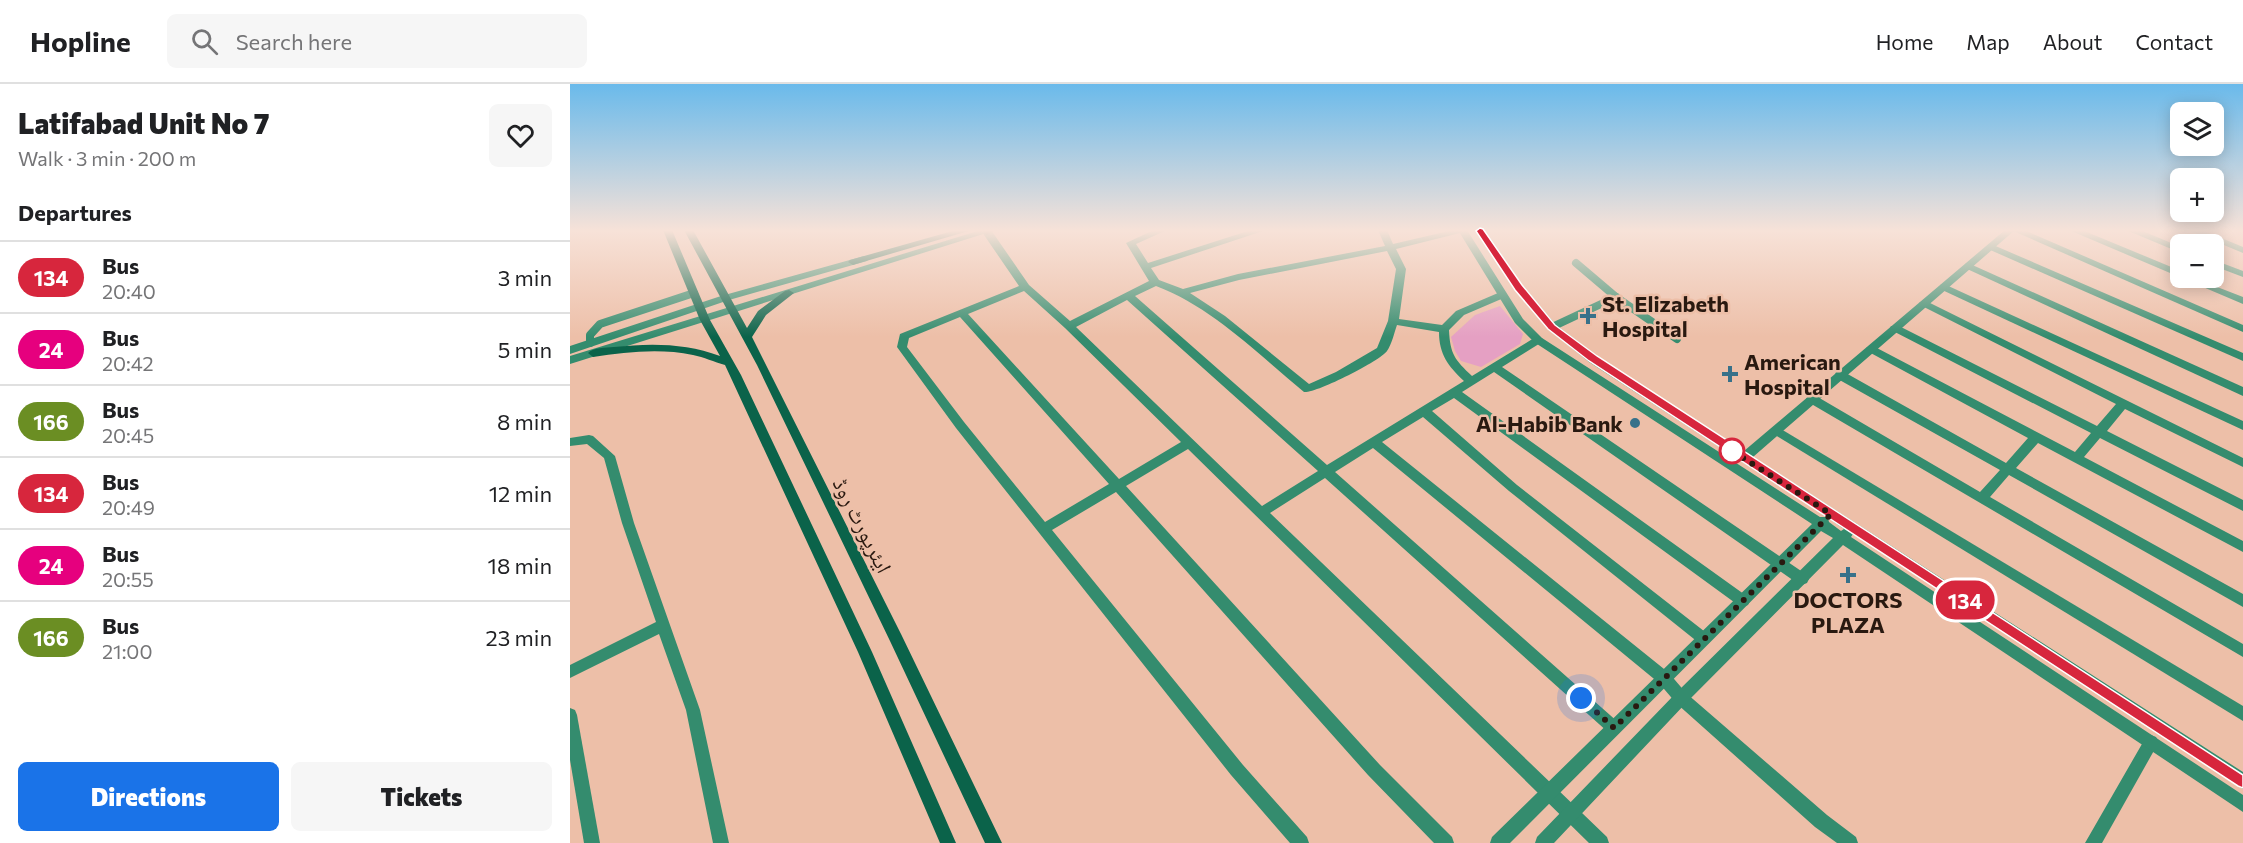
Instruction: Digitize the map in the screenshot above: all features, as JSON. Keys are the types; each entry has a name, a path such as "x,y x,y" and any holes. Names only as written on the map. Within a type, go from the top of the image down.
{"main road":[{"path":"682,265 865,652 948,843"},
{"name":"ایئرپورٹ روڈ","path":"707,265 747,336 994,843"},
{"path":"747,336 762,313 789,293"},
{"path":"592,348 655,346 699,352 726,362"}],"street":[{"path":"703,314 725,298 841,265"},
{"path":"570,360 592,348 703,314 732,311 878,265"},
{"path":"1012,265 1025,287 1068,326 1601,843"},
{"path":"1151,265 1146,267 1155,282 1182,292 1221,318 1308,389 1340,375 1382,350 1393,321 1399,294 1401,269 1399,265"},
{"path":"1182,292 1238,277 1299,265"},
{"path":"1484,265 1519,321 1538,340 1820,525 1847,533 2243,781"},
{"path":"1503,265 1518,288 1552,327 1593,359 1831,514 1847,533 2243,804"},
{"path":"2033,265 2243,357"},
{"path":"2094,265 2243,329"},
{"path":"1743,458 1968,266 2243,392"},
{"path":"2224,267 2243,274"},
{"path":"1068,326 1155,282"},
{"path":"1944,286 2243,426"},
{"path":"1025,287 904,336 902,347 960,425 1230,760 1301,843"},
{"path":"2211,288 2243,301"},
{"path":"1471,381 1454,366 1444,351 1444,329 1460,313 1502,295"},
{"path":"1128,296 1614,728"},
{"path":"1924,303 2243,463"},
{"path":"963,314 1374,770 1446,843"},
{"path":"1393,321 1444,329"},
{"path":"1895,328 2243,506"},
{"path":"1260,513 1538,340"},
{"path":"570,350 592,348"},
{"path":"1871,349 2243,547"},
{"path":"1494,367 1802,579"},
{"path":"1840,375 2009,468 2243,602"},
{"path":"1454,392 1743,601"},
{"path":"1812,399 2243,651"},
{"path":"2076,459 2124,403"},
{"path":"1424,411 1513,488 1704,639"},
{"path":"1776,430 2243,714"},
{"path":"1982,498 2036,437"},
{"path":"570,442 589,439 609,456 628,524 693,710 721,843"},
{"path":"1374,442 1664,678 1681,699 1821,821 1850,843"},
{"path":"1044,529 1189,443"},
{"path":"1498,843 1831,514"},
{"path":"1543,843 1681,699 1847,533"},
{"path":"570,672 663,625"},
{"path":"570,715 592,843"},
{"path":"2093,843 2151,742"}],"lane":[{"path":"1579,265 1616,297 1677,339"},
{"path":"592,348 590,335 600,324 694,293"},
{"path":"1552,327 1616,297"}],"shaded area":[{"path":"1500,306 1523,334 1520,344 1481,367 1461,361 1451,337 1475,315"}],"bus line":[{"name":"134","path":"1504,265 1518,288 1552,327 1593,359 2243,781"}],"place":[{"name":"St. Elizabeth Hospital","path":"1588,316"},
{"name":"American Hospital","path":"1730,374"},
{"name":"Al-Habib Bank","path":"1635,423"},
{"name":"DOCTORS PLAZA","path":"1848,575"}],"route":[{"path":"1581,698 1614,728 1831,514 1723,445 1732,451"}]}
